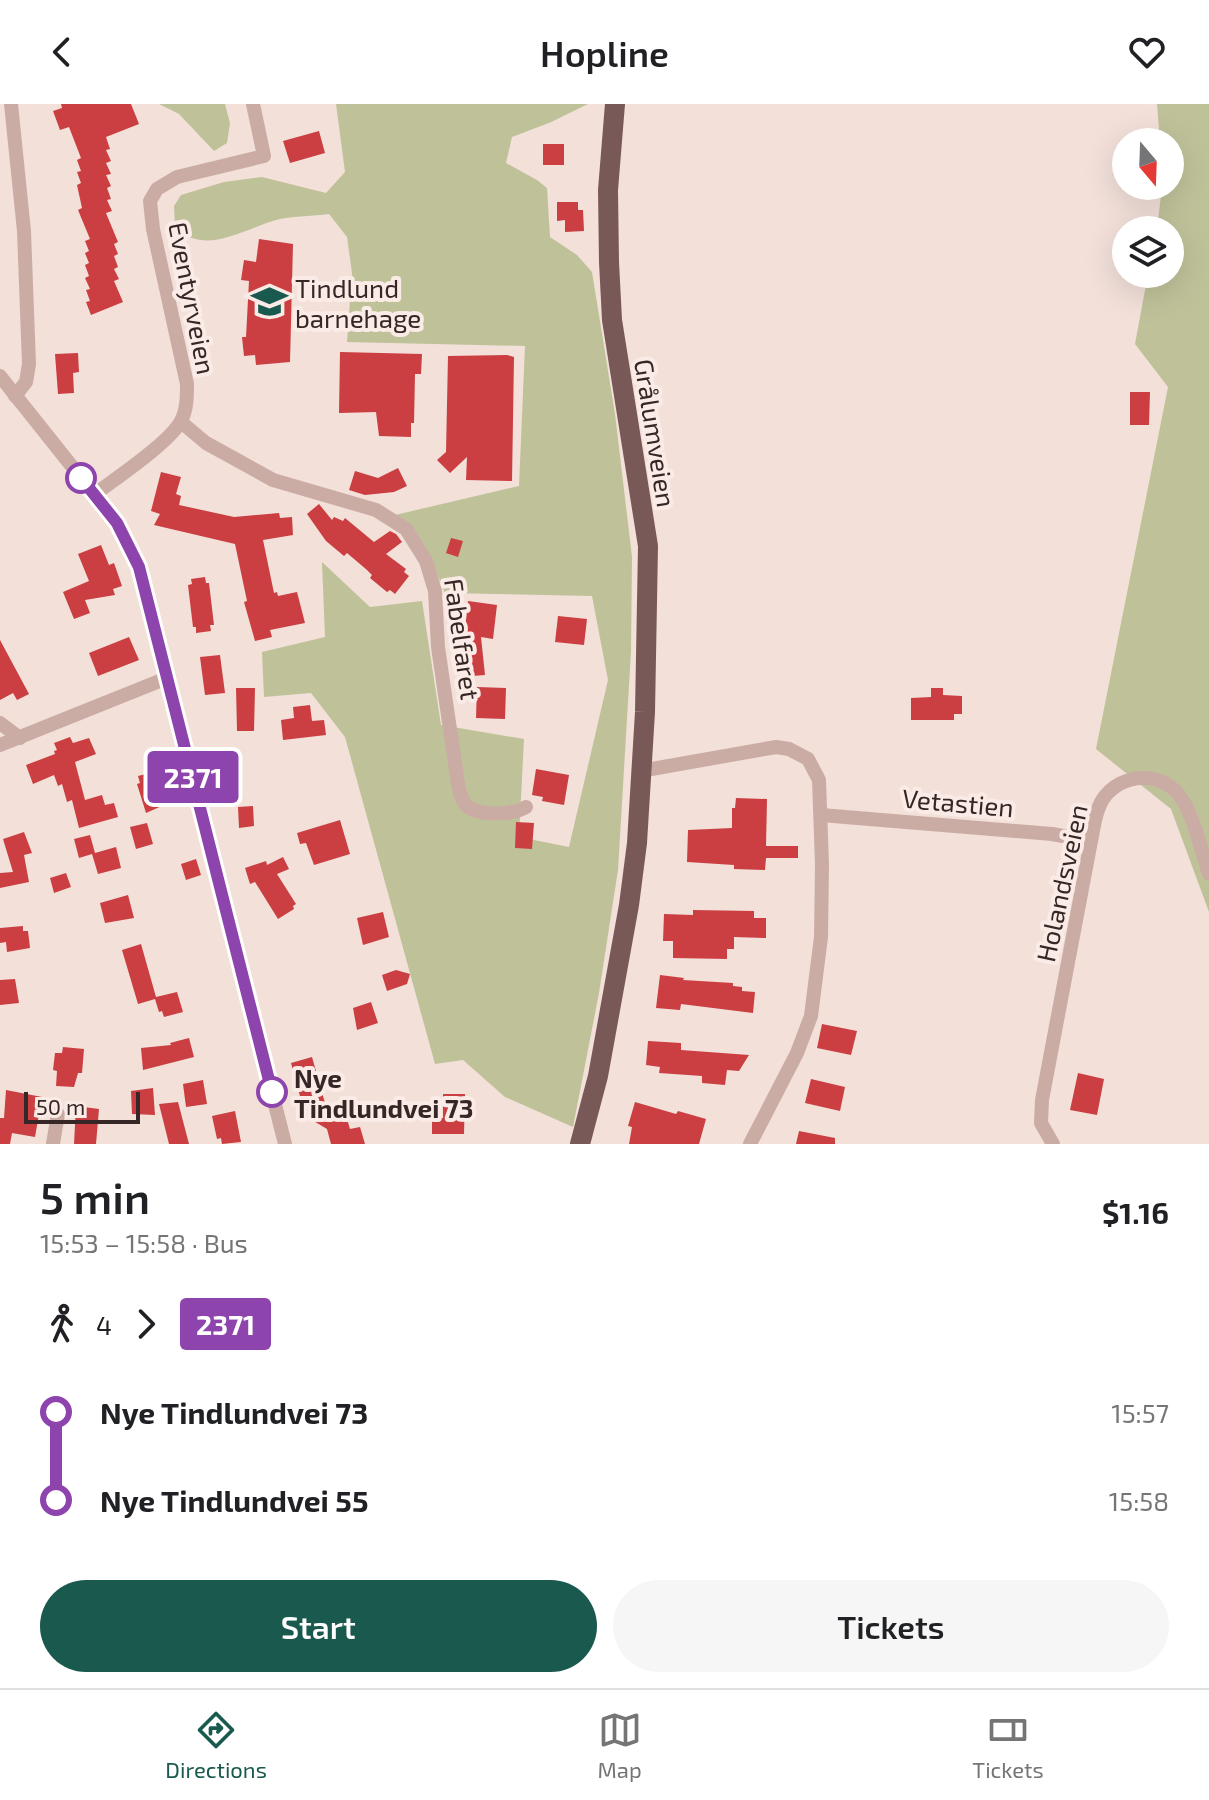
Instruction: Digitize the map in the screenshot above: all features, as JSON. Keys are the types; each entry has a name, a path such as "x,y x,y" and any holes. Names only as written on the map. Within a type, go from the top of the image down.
{"main road":[{"name":"Grålumveien","path":"580,1144 598,1076 629,905 637,843 645,712 648,546 612,320 608,190 615,104"}],"street":[{"path":"11,104 24,231 29,364 26,382 15,396"},
{"name":"Eventyrveien","path":"181,422 187,403 187,384 153,229 150,201 157,189 177,177 264,156 253,104"},
{"path":"0,376 117,523 139,567 285,1144"},
{"path":"94,495 165,439 181,422"},
{"name":"Fabelfaret","path":"181,422 206,443 273,480 376,510 406,529 426,561 435,591 438,647 458,784 464,803 470,809 482,812 518,812 526,807"},
{"path":"0,745 167,678"},
{"path":"0,723 20,738"},
{"path":"640,771 776,747 789,749 808,759 819,780 821,937 811,1016 797,1053 750,1144"},
{"name":"Holandsveien","path":"1053,1144 1041,1123 1042,1100 1091,841 1101,803 1114,787 1138,778 1156,779 1166,784 1182,799 1209,874"},
{"name":"Vetastien","path":"821,815 1052,834 1091,841"},
{"path":"53,1144 58,1114"}],"green space":[{"path":"159,104 225,104 230,123 227,143 214,151 179,114"},
{"path":"336,104 588,104 512,137 506,163 547,188 550,237 577,255 592,272 615,414 632,557 631,652 618,870 599,993 573,1127 505,1097 463,1060 435,1064 345,737 311,693 264,697 262,652 325,637 322,562 370,607 422,601 441,725 524,739 519,837 569,847 608,680 592,596 445,593 426,548 395,515 519,486 525,346 347,342 352,273 347,237 329,214 280,219 213,240 187,236 175,227 174,206 181,195 224,182 262,177 326,193 345,172"},
{"path":"1157,104 1209,104 1209,912 1171,809 1096,749 1168,387 1135,344 1145,288 1184,288 1184,216 1159,216 1160,200 1184,200 1184,128 1159,128"}],"building":[{"path":"61,104 131,104 139,124 106,137 110,149 106,150 111,161 106,163 111,174 106,175 111,186 107,188 111,199 107,200 112,211 106,213 118,242 114,244 118,254 114,256 118,267 114,269 119,279 114,281 123,302 91,315 86,302 90,301 86,290 90,289 85,278 89,276 85,265 89,263 85,253 89,251 85,241 90,239 78,210 82,208 77,185 81,183 77,172 81,171 77,160 81,158 69,127 60,130 53,111 62,108"},
{"path":"319,131 325,153 290,163 283,141"},
{"path":"543,144 564,144 564,165 543,165"},
{"path":"557,202 578,202 578,210 583,210 584,231 565,232 565,220 557,221"},
{"path":"259,239 293,244 290,362 256,365 255,355 244,356 242,337 246,337 249,281 241,280 244,260 256,262"},
{"path":"340,352 422,354 421,374 415,374 411,437 379,436 376,412 339,413"},
{"path":"78,353 79,372 73,373 74,393 58,394 55,354"},
{"path":"448,356 514,357 512,481 466,480 467,457 450,473 437,460 446,452"},
{"path":"1130,392 1150,392 1149,425 1130,425"},
{"path":"398,468 407,486 394,492 365,495 349,490 355,471 378,478"},
{"path":"161,472 181,477 176,494 181,496 179,505 234,517 279,513 280,518 292,517 293,535 263,540 274,593 277,592 278,596 297,592 305,623 270,630 272,637 255,641 244,602 247,601 235,544 154,525 160,514 151,511"},
{"path":"319,504 332,520 334,517 343,521 345,518 374,542 390,531 396,534 402,542 386,554 406,569 404,572 409,576 395,594 390,590 387,592 347,553 344,556 326,541 307,514"},
{"path":"451,538 463,541 458,557 446,553"},
{"path":"101,545 109,565 114,563 122,586 113,589 115,595 85,600 90,613 74,619 63,592 89,581 78,554"},
{"path":"205,577 206,583 209,583 214,625 210,625 211,631 196,633 188,585 192,584 191,579"},
{"path":"468,601 497,605 493,639 481,637 485,675 459,677 454,651 463,650"},
{"path":"558,616 587,619 584,645 555,642"},
{"path":"129,637 139,660 98,676 89,653"},
{"path":"0,640 29,694 17,700 13,693 0,700"},
{"path":"220,655 225,693 205,695 200,657"},
{"path":"477,687 506,688 505,719 476,718"},
{"path":"236,688 255,688 254,731 237,731"},
{"path":"931,688 943,688 943,695 962,696 962,714 954,714 954,720 911,720 911,698 931,697"},
{"path":"310,705 312,721 324,720 326,735 283,740 281,720 294,718 293,707"},
{"path":"70,737 73,743 89,738 96,754 75,762 85,800 102,795 105,805 114,803 118,817 79,828 72,800 67,802 62,784 58,786 54,775 33,784 26,765 55,754 54,743"},
{"path":"536,769 569,775 564,805 542,801 543,797 532,795"},
{"path":"162,770 171,802 146,813 137,784 140,783 138,776"},
{"path":"736,798 767,799 766,846 798,846 798,858 766,858 765,870 687,862 688,830 732,828 732,808 735,808"},
{"path":"253,806 254,826 239,828 238,807"},
{"path":"340,820 350,854 314,865 306,843 300,844 297,833"},
{"path":"516,822 534,823 532,849 515,848"},
{"path":"147,823 153,844 136,849 130,827"},
{"path":"24,832 32,853 24,855 29,882 0,888 0,873 13,872 3,839"},
{"path":"90,835 95,853 116,847 121,868 98,874 92,854 79,858 74,839"},
{"path":"283,857 289,869 277,874 296,904 294,909 278,919 255,882 250,884 245,868 266,861 267,865"},
{"path":"196,859 201,875 186,880 181,864"},
{"path":"66,873 71,887 54,893 50,878"},
{"path":"128,895 134,918 105,923 100,903"},
{"path":"693,910 754,911 754,918 766,918 766,938 734,937 734,949 727,949 727,959 673,958 673,941 663,941 664,914 693,915"},
{"path":"383,912 389,937 363,945 357,918"},
{"path":"23,926 23,931 28,931 30,948 7,952 6,942 0,943 0,928"},
{"path":"141,944 156,997 177,992 183,1012 164,1017 155,999 138,1004 122,950"},
{"path":"396,970 410,974 407,984 387,991 382,975"},
{"path":"660,975 683,980 733,983 733,986 742,987 742,991 755,992 753,1013 681,1004 680,1010 656,1008"},
{"path":"15,979 19,1003 0,1005 0,980"},
{"path":"371,1002 378,1023 357,1030 353,1008"},
{"path":"822,1024 857,1031 851,1055 817,1048"},
{"path":"189,1038 194,1057 143,1070 141,1048 171,1045"},
{"path":"648,1041 681,1043 681,1050 749,1055 739,1071 727,1070 725,1085 702,1083 702,1076 659,1073 660,1067 646,1065"},
{"path":"63,1047 84,1049 82,1073 78,1073 74,1087 56,1086 57,1071 53,1070 55,1053 62,1053"},
{"path":"312,1057 325,1103 337,1111 344,1109 350,1129 360,1127 365,1144 331,1144 327,1129 302,1114 304,1111 291,1063"},
{"path":"1078,1073 1104,1079 1097,1115 1070,1110"},
{"path":"811,1079 845,1087 840,1111 805,1103"},
{"path":"203,1080 207,1104 186,1107 183,1084"},
{"path":"153,1088 155,1115 132,1114 131,1091"},
{"path":"6,1090 42,1097 35,1137 12,1133 10,1144 0,1144 0,1118 4,1118"},
{"path":"443,1094 465,1094 464,1134 432,1134 432,1118 443,1118"},
{"path":"178,1102 189,1144 169,1144 159,1104"},
{"path":"635,1102 706,1119 699,1144 629,1144 632,1127 628,1126"},
{"path":"76,1106 99,1109 96,1144 74,1144"},
{"path":"235,1111 241,1142 222,1144 221,1138 217,1139 212,1116"},
{"path":"799,1131 835,1138 835,1144 796,1144"}],"bus line":[{"name":"2371","path":"81,478 117,523 139,567 272,1092"}],"place":[{"name":"Tindlund barnehage","path":"269,302"},
{"name":"Nye Tindlundvei 73","path":"272,1092"}]}
